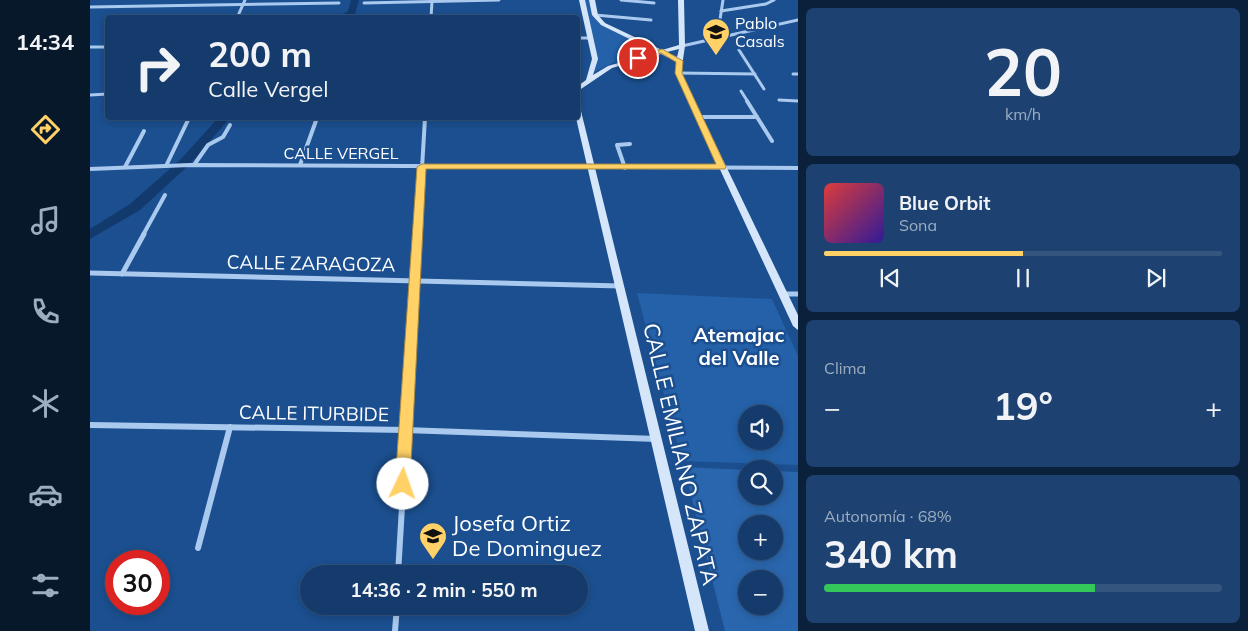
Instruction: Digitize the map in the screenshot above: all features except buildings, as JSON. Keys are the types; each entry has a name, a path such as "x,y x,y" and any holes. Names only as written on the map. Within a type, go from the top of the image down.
{"street":[{"path":"238,15 245,0"},
{"path":"364,3 500,0"},
{"path":"582,0 595,59 582,85"},
{"path":"592,0 594,15 608,27 680,61"},
{"path":"621,0 654,3"},
{"path":"681,0 682,46 678,73 798,326"},
{"path":"717,39 723,0"},
{"path":"722,11 766,4 774,0"},
{"path":"431,15 432,1"},
{"path":"90,7 339,3"},
{"path":"594,15 651,20"},
{"path":"582,85 610,67 662,51 798,20"},
{"path":"580,38 590,38"},
{"path":"90,47 105,47"},
{"path":"739,50 764,89"},
{"path":"678,73 755,74"},
{"path":"793,74 798,74"},
{"path":"741,91 772,142"},
{"path":"90,94 105,94"},
{"path":"780,100 798,101"},
{"path":"699,118 757,117"},
{"name":"CALLE EMILIANO ZAPATA","path":"580,119 702,631"},
{"path":"166,166 188,120"},
{"path":"300,165 316,120"},
{"path":"398,565 425,120"},
{"path":"192,165 208,145 223,137 230,126"},
{"path":"124,167 144,131"},
{"path":"625,168 617,144 630,144"},
{"name":"CALLE VERGEL","path":"90,169 192,165 798,168"},
{"path":"122,274 165,194"},
{"name":"CALLE ZARAGOZA","path":"90,273 621,286"},
{"path":"784,294 798,294"},
{"name":"CALLE ITURBIDE","path":"90,425 405,430 657,439"},
{"path":"198,548 230,427"},
{"path":"395,631 396,615"}],"shaded area":[{"path":"583,0 589,0 599,24 654,50 613,63 594,72 597,60"},
{"path":"637,293 772,299 798,356 798,465 783,464 783,460 738,460 738,463 682,461"}],"waterway":[{"path":"347,15 352,12 355,0"},
{"path":"90,235 135,207 185,162 222,120"}],"place":[{"name":"Pablo Casals","path":"716,56"},
{"name":"Josefa Ortiz De Dominguez","path":"433,560"}],"district":[{"name":"Atemajac del Valle","path":"739,346"}],"route":[{"path":"403,484 422,167 722,167 678,73 680,61 662,51 638,58"}]}
